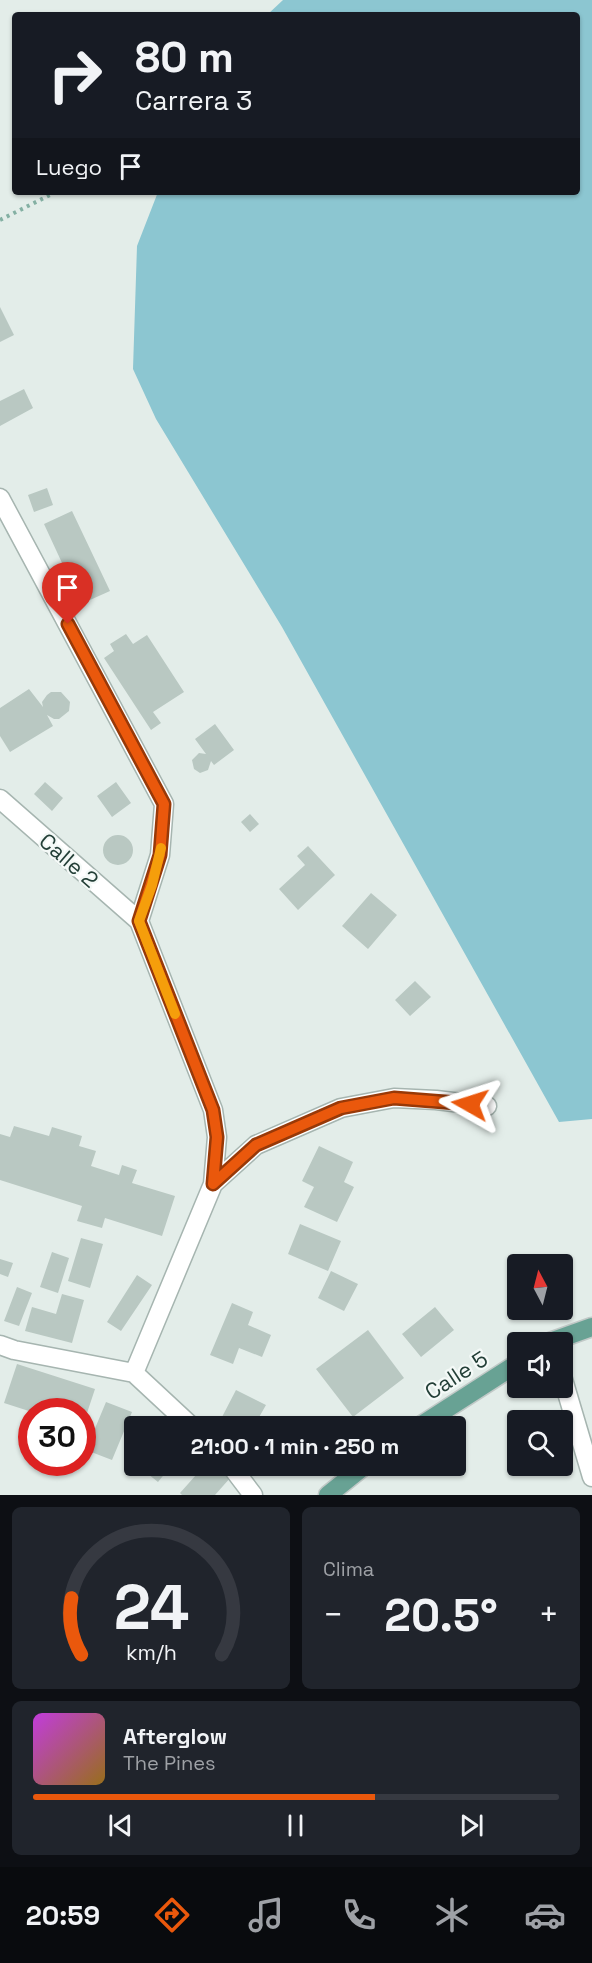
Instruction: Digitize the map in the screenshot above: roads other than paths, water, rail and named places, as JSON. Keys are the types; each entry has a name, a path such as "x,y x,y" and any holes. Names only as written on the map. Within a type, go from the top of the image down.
{"main road":[{"path":"573,1334 592,1327"},
{"name":"Calle 5","path":"436,1416 507,1370"},
{"path":"328,1495 352,1476"}],"street":[{"path":"0,498 164,804 160,855 139,921 213,1110 217,1137 213,1184 134,1373"},
{"name":"Calle 2","path":"0,799 139,921"},
{"path":"213,1184 256,1145 341,1108 394,1098 487,1106"},
{"path":"0,1345 14,1350 134,1373 180,1416"},
{"path":"569,1398 592,1477"},
{"path":"239,1476 253,1495"}],"water":[{"path":"283,0 592,0 592,1119 559,1122 282,627 156,419 133,369 137,246 157,195 580,195 580,12 270,12"}]}
